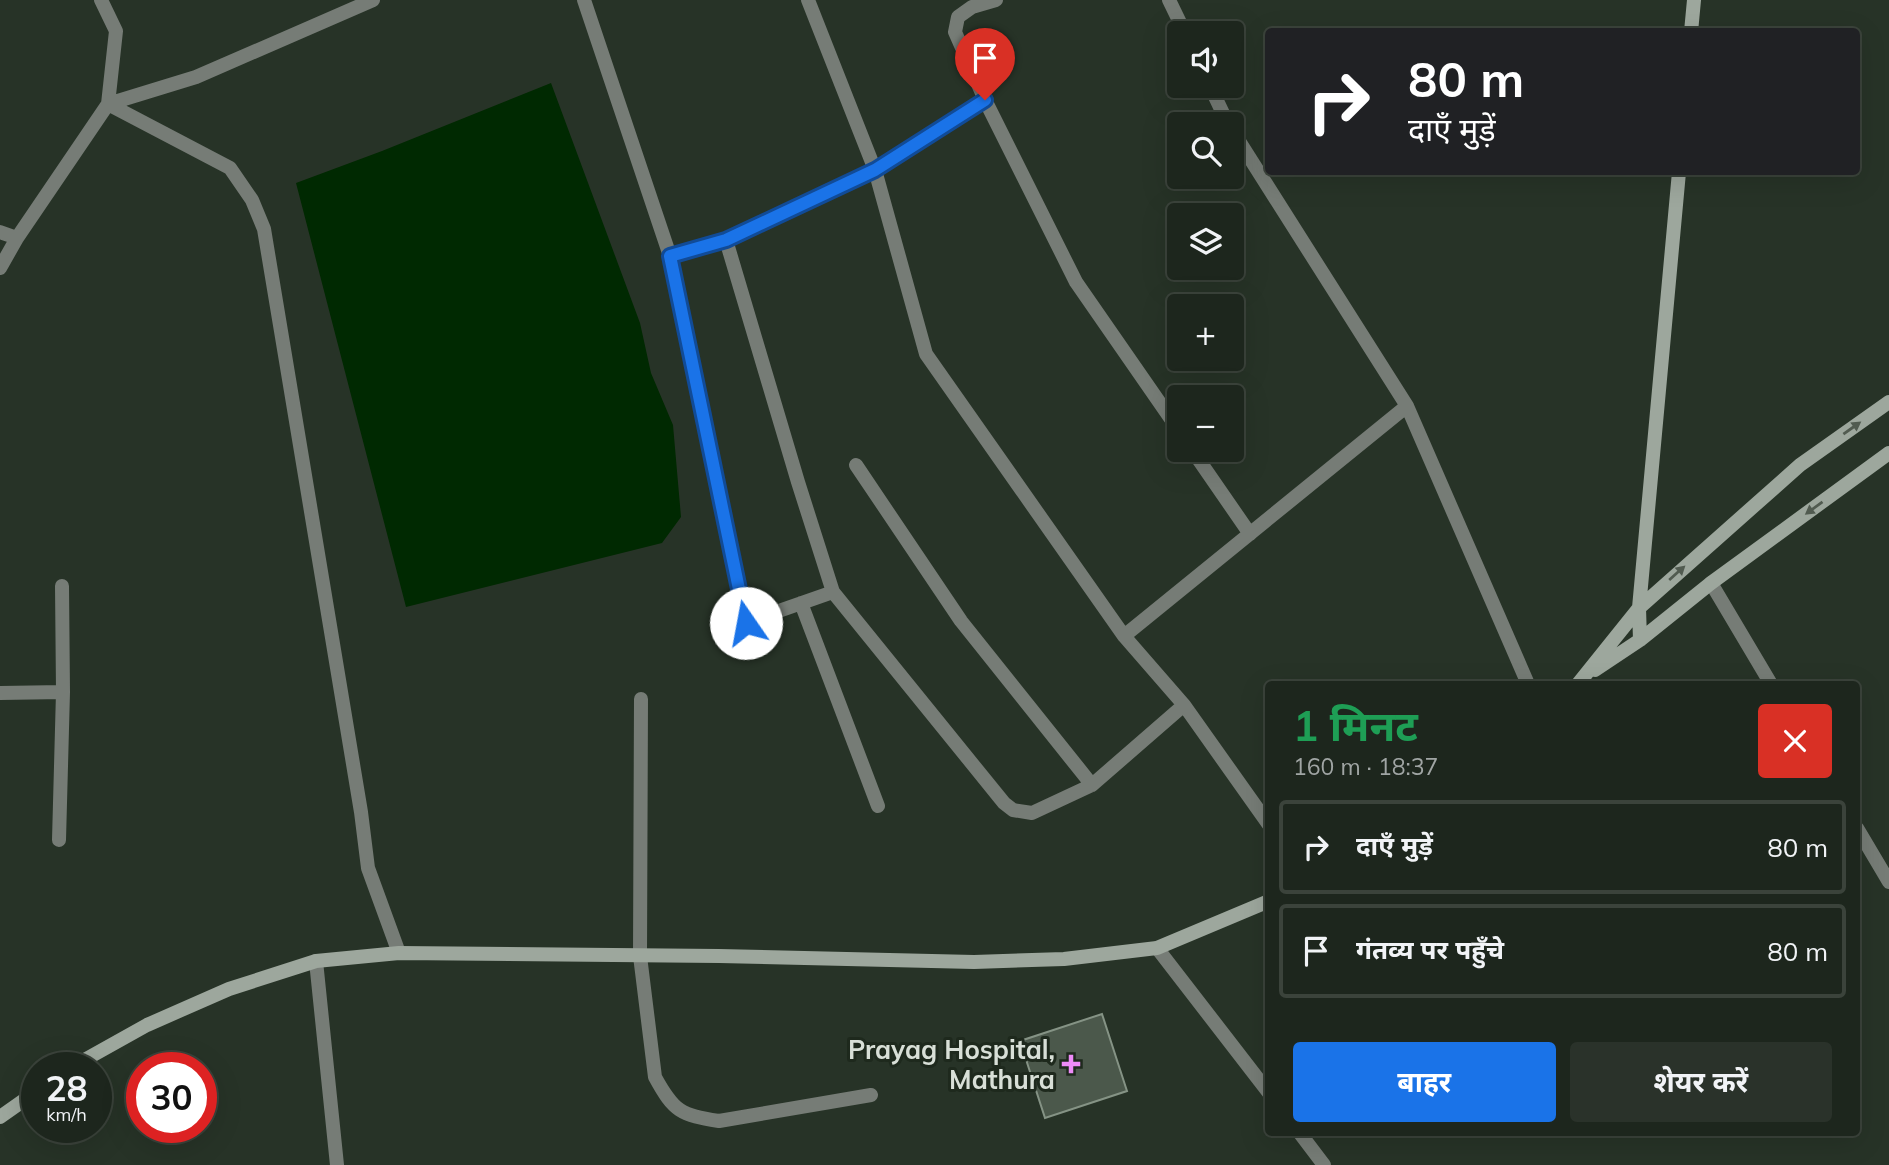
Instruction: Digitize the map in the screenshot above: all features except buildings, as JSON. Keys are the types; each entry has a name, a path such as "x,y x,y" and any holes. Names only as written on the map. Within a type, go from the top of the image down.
{"main road":[{"path":"1691,28 1694,0"},
{"path":"1640,640 1639,608 1679,175"},
{"path":"1580,681 1639,608 1800,465 1889,402"},
{"path":"1580,681 1640,640 1711,583 1889,453"},
{"path":"99,1052 147,1025 229,989 316,961 398,953 974,962 1064,959 1157,948 1265,903"},
{"path":"0,1117 21,1102"}],"street":[{"path":"0,268 17,238 108,104 116,32 101,0"},
{"path":"108,104 196,77 373,0"},
{"path":"584,0 670,256 746,623"},
{"path":"808,0 875,170 926,354 1124,636 1184,705 1265,819"},
{"path":"996,0 972,7 958,18 955,32 985,100 1076,282 1167,413"},
{"path":"1169,0 1179,21"},
{"path":"670,256 726,240 875,170 985,100"},
{"path":"108,104 230,168 252,200 264,229 368,868 398,953"},
{"path":"1244,149 1407,406 1527,681"},
{"path":"0,232 17,238"},
{"path":"726,240 797,482 833,592 1004,803 1013,810 1032,813 1091,785 1184,705"},
{"path":"1124,636 1407,406"},
{"path":"1200,462 1250,534"},
{"path":"856,465 961,621 1091,785"},
{"path":"1711,583 1769,681"},
{"path":"59,840 63,692 62,586"},
{"path":"722,631 833,592"},
{"path":"801,603 878,806"},
{"path":"0,693 63,692"},
{"path":"641,699 640,956 655,1077 664,1093 679,1112 719,1121 871,1095"},
{"path":"1860,833 1889,883"},
{"path":"1157,948 1265,1088"},
{"path":"316,961 337,1165"},
{"path":"1302,1136 1324,1165"}],"shaded area":[{"path":"551,83 640,323 651,373 673,425 681,517 662,543 406,607 296,183"}],"place":[{"name":"Prayag Hospital, Mathura","path":"1071,1064"}],"route":[{"path":"746,623 670,256 726,240 875,170 985,100"}]}
